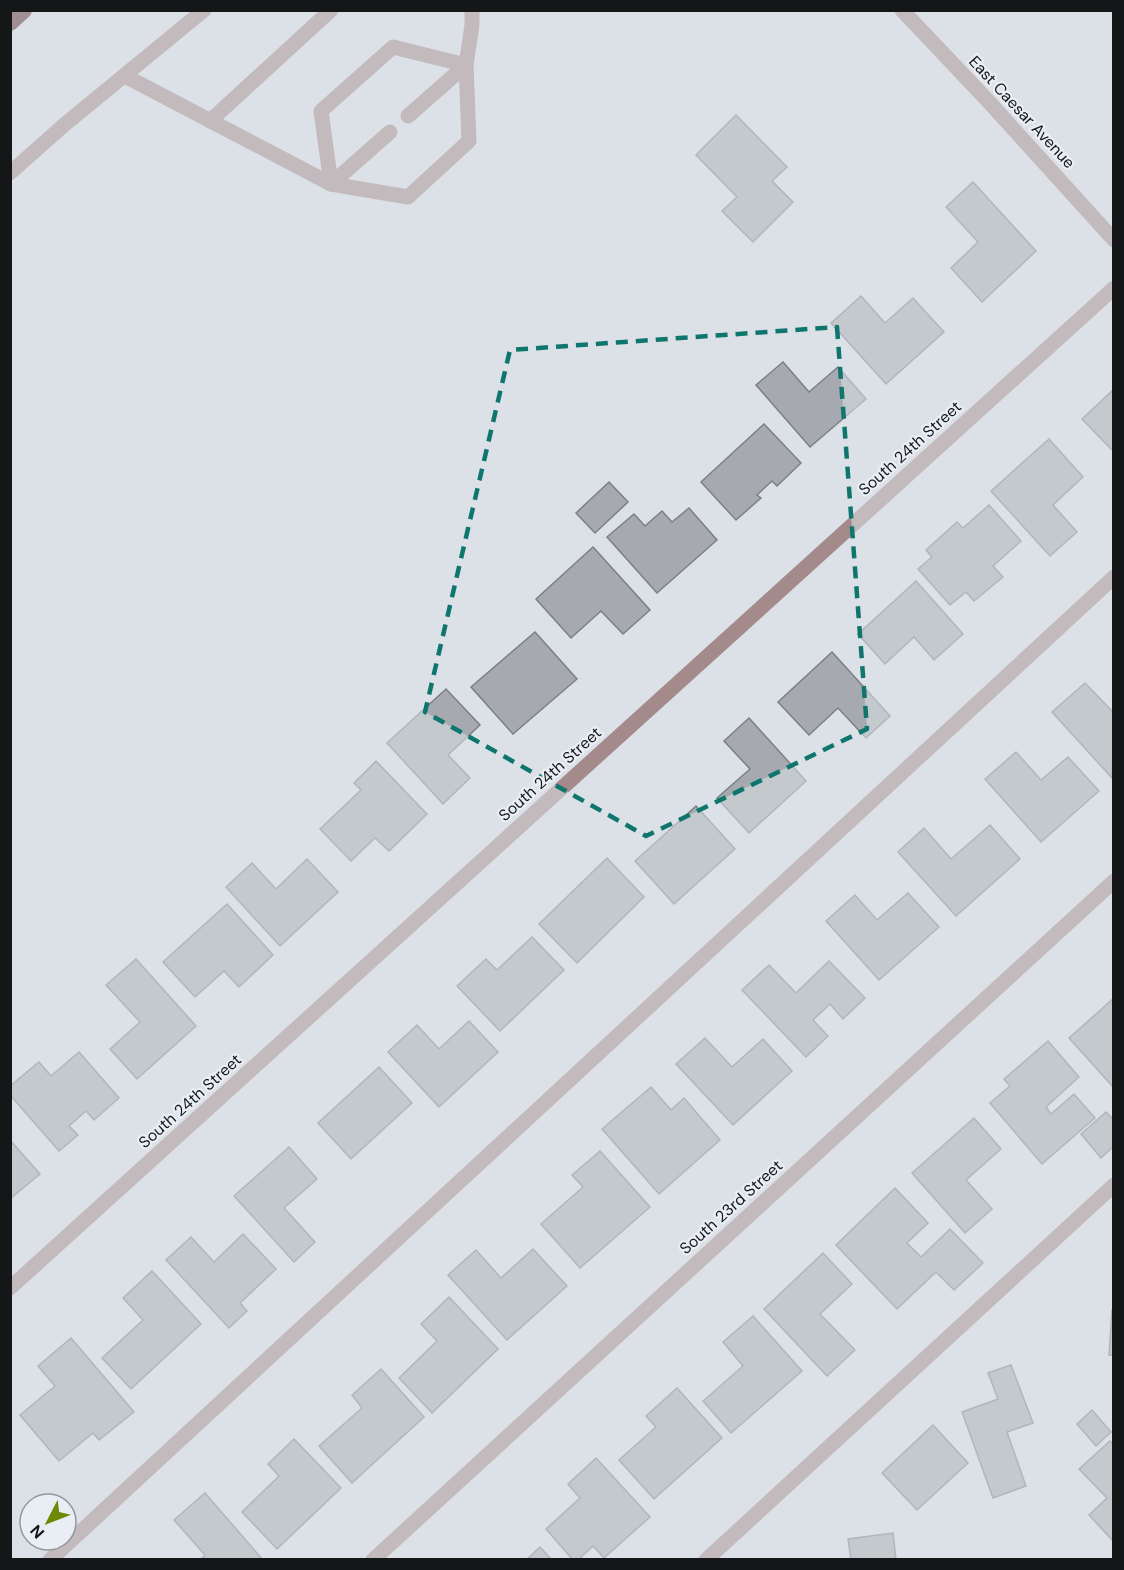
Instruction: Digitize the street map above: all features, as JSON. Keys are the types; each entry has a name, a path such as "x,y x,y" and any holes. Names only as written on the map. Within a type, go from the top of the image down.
{"highway":[{"path":"10,22 23,10"}],"street":[{"path":"10,173 204,10"},
{"path":"210,122 331,10"},
{"path":"125,76 331,184 408,197 469,141 465,64 472,26 472,10"},
{"name":"East Caesar Avenue","path":"902,10 989,102 1113,240"},
{"path":"331,184 321,111 393,47 465,64"},
{"path":"408,116 465,64"},
{"path":"331,184 390,132"},
{"name":"South 24th Street","path":"10,1288 1113,288"},
{"path":"50,1560 1113,577"},
{"name":"South 23rd Street","path":"373,1560 1113,881"},
{"path":"706,1560 1113,1185"}],"highlighted area":[{"path":"837,327 867,729 646,836 425,712 510,350"}],"building":[{"path":"736,115 787,167 772,181 793,202 753,242 722,211 737,197 696,155"},
{"path":"973,182 1036,251 982,302 951,268 978,242 946,207"},
{"path":"861,296 885,323 913,298 944,332 886,384 831,323"},
{"path":"783,362 809,392 838,367 866,399 810,447 756,385"},
{"path":"1114,389 1114,447 1111,449 1082,419"},
{"path":"764,424 801,463 777,486 772,481 757,495 761,498 736,520 701,482"},
{"path":"1049,439 1083,477 1053,505 1077,532 1050,556 991,491"},
{"path":"609,482 628,502 595,533 576,513"},
{"path":"989,505 1021,541 993,566 1003,577 974,601 966,592 950,605 918,569 932,557 926,550 957,522 963,528"},
{"path":"689,508 717,540 657,593 607,537 634,514 645,526 662,511 672,522"},
{"path":"593,547 650,610 623,634 601,611 571,638 536,599"},
{"path":"916,581 963,634 934,660 914,637 885,664 858,634"},
{"path":"535,632 577,679 513,734 471,687"},
{"path":"832,652 890,716 866,738 838,708 809,735 778,702"},
{"path":"1085,683 1114,713 1112,778 1052,712"},
{"path":"446,689 480,725 448,755 470,778 443,804 387,743"},
{"path":"749,718 806,781 749,833 717,798 750,769 724,741"},
{"path":"1016,752 1041,780 1068,757 1099,791 1041,842 985,779"},
{"path":"376,761 427,814 389,851 375,838 351,861 320,829 361,790 354,783"},
{"path":"696,806 735,849 674,904 635,861"},
{"path":"990,825 1020,859 956,916 898,852 924,828 951,859"},
{"path":"607,858 644,897 577,963 539,924"},
{"path":"307,859 338,892 280,946 226,887 252,863 276,889"},
{"path":"908,893 939,927 879,980 826,921 855,895 877,920"},
{"path":"227,904 273,955 239,987 224,971 195,997 163,962"},
{"path":"532,937 564,970 500,1031 457,986 486,959 497,970"},
{"path":"136,959 196,1026 137,1079 110,1049 140,1022 106,985"},
{"path":"829,961 865,998 843,1019 830,1004 813,1020 828,1036 806,1057 742,990 769,965 796,993"},
{"path":"1114,998 1114,1088 1069,1038"},
{"path":"469,1021 498,1052 439,1107 388,1052 417,1025 439,1049"},
{"path":"705,1038 732,1067 763,1039 792,1071 733,1125 676,1064"},
{"path":"1048,1041 1079,1077 1046,1107 1051,1114 1074,1094 1095,1118 1042,1164 990,1103 1010,1086 1004,1079"},
{"path":"79,1052 119,1098 94,1120 86,1111 69,1126 78,1135 59,1151 10,1095 10,1086 39,1062 51,1076"},
{"path":"379,1067 412,1103 351,1159 318,1123"},
{"path":"651,1087 671,1110 684,1098 720,1140 659,1194 602,1129"},
{"path":"1106,1112 1114,1120 1114,1146 1101,1158 1081,1134"},
{"path":"974,1118 1001,1149 966,1180 992,1209 965,1233 912,1173"},
{"path":"10,1140 40,1174 10,1199"},
{"path":"289,1147 317,1179 284,1208 315,1242 294,1262 234,1196"},
{"path":"600,1151 650,1207 580,1268 541,1224 583,1187 572,1175"},
{"path":"895,1188 928,1223 907,1243 921,1257 950,1229 983,1263 954,1290 936,1272 897,1309 836,1245"},
{"path":"243,1234 276,1269 240,1303 247,1311 229,1328 166,1260 191,1237 214,1262"},
{"path":"533,1249 567,1286 507,1340 448,1275 476,1250 501,1278"},
{"path":"823,1253 852,1284 820,1314 855,1350 827,1376 764,1309"},
{"path":"152,1271 201,1324 131,1389 102,1358 143,1320 123,1298"},
{"path":"449,1297 498,1349 432,1413 399,1378 437,1341 421,1324"},
{"path":"1112,1310 1114,1310 1114,1355 1109,1355"},
{"path":"753,1316 802,1371 731,1433 703,1401 743,1366 723,1342"},
{"path":"71,1338 134,1412 99,1440 93,1433 59,1461 20,1415 55,1386 38,1366"},
{"path":"1011,1365 1033,1423 1007,1432 1026,1486 993,1498 962,1412 998,1399 988,1373"},
{"path":"381,1369 424,1417 352,1483 319,1446 362,1408 352,1395"},
{"path":"677,1388 722,1438 654,1499 619,1460 656,1427 646,1416"},
{"path":"1092,1410 1111,1432 1096,1446 1077,1424"},
{"path":"933,1425 968,1463 917,1510 882,1473"},
{"path":"294,1439 341,1488 277,1549 242,1512 279,1476 268,1464"},
{"path":"1110,1441 1114,1445 1114,1542 1089,1515 1107,1498 1079,1469"},
{"path":"596,1458 650,1517 604,1558 593,1546 578,1560 573,1560 546,1529 580,1498 568,1484"},
{"path":"205,1493 263,1560 200,1560 205,1555 174,1520"},
{"path":"893,1533 896,1560 851,1560 848,1539"},
{"path":"540,1547 552,1560 526,1560"}]}
